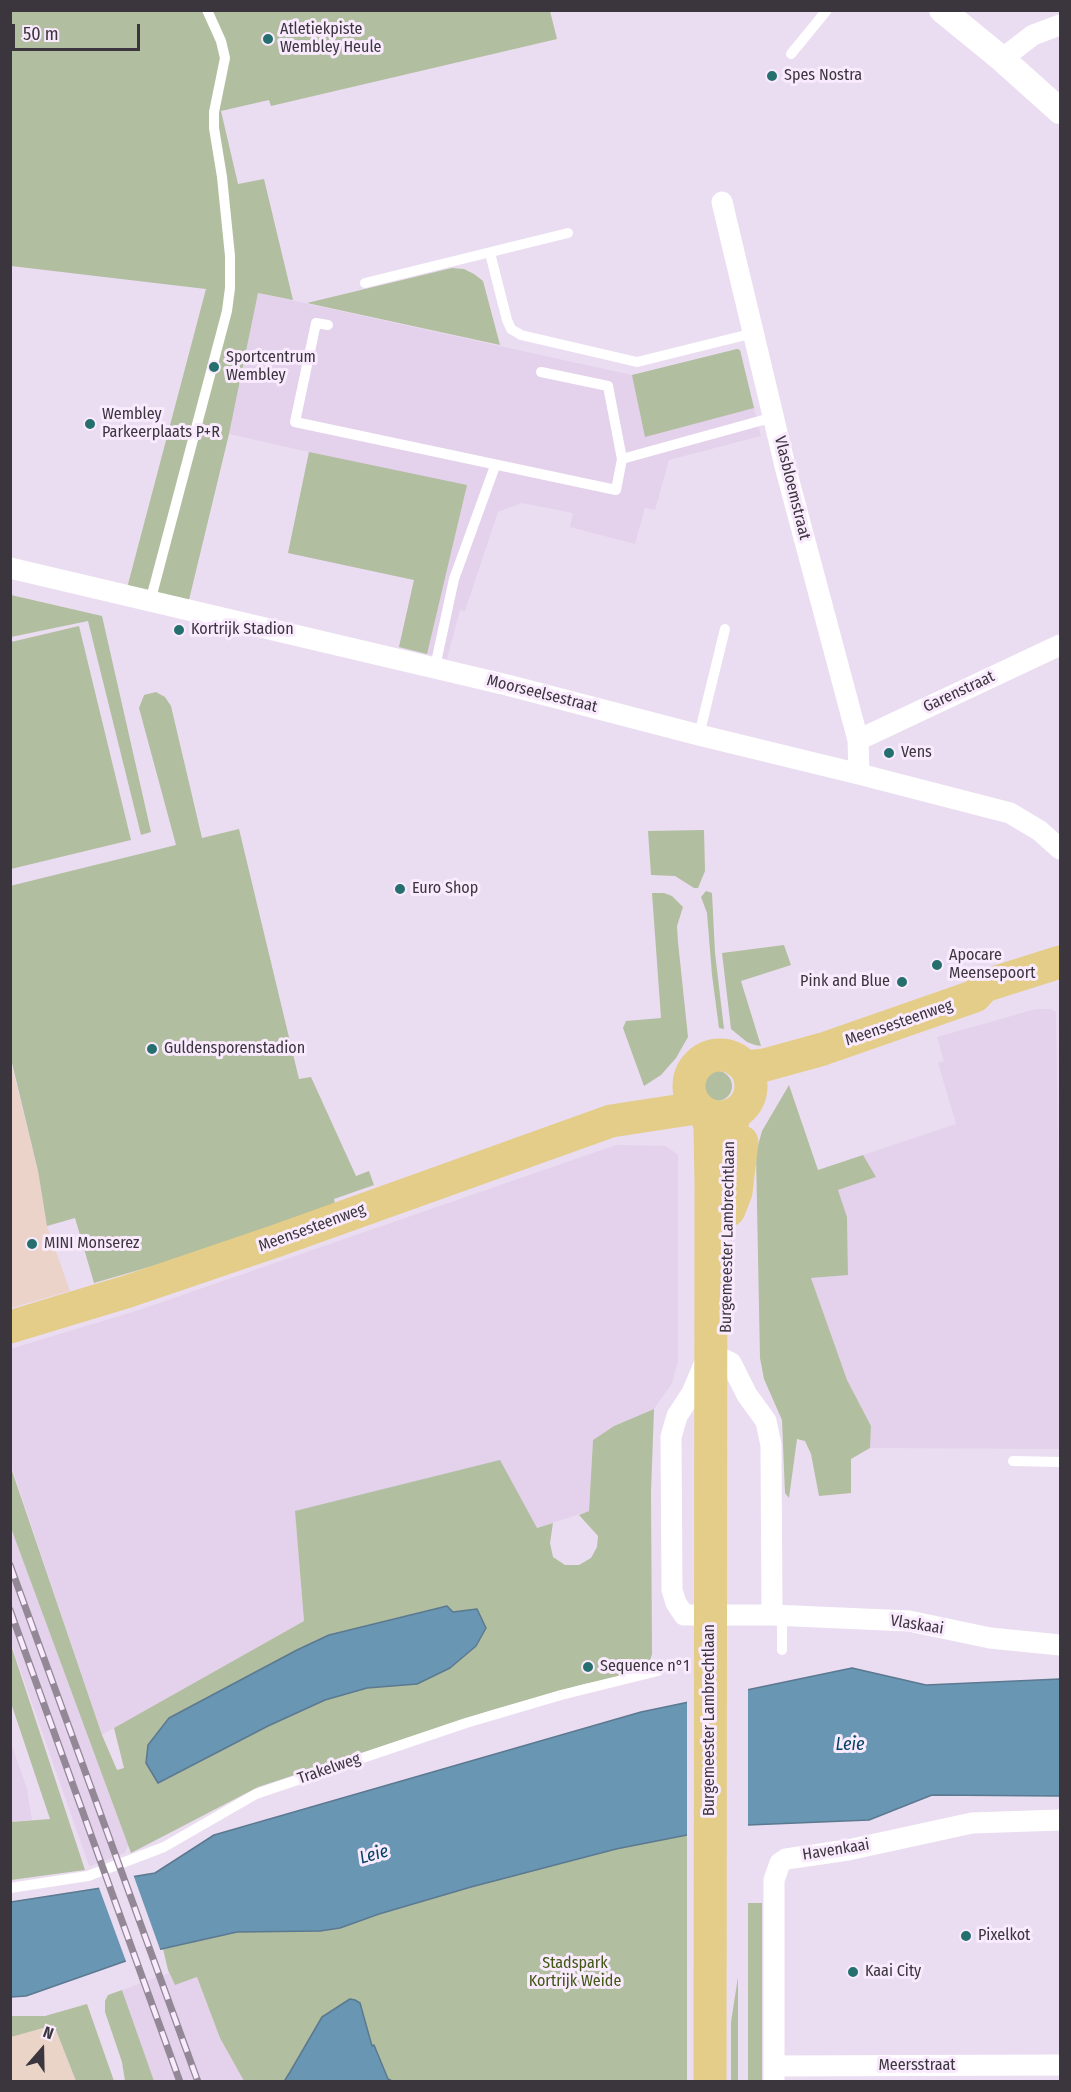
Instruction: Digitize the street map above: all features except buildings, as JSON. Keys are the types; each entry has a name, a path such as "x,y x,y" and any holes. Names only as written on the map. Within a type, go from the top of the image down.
{"main road":[{"name":"Meensesteenweg","path":"10,1327 129,1291 276,1241 611,1121 662,1092 727,1095 823,1049 975,996 984,986 1060,962"},
{"name":"Meensesteenweg","path":"975,996 987,1001 1060,984"},
{"path":"727,1095 756,1104 742,1137 736,1192 729,1210"},
{"name":"Burgemeester Lambrechtlaan","path":"717,1359 729,1210 727,1095"},
{"name":"Burgemeester Lambrechtlaan","path":"725,2082 718,2032 717,1359 710,1125 727,1095"},
{"name":"Burgemeester Lambrechtlaan","path":"710,2082 718,2032"}],"street":[{"path":"942,10 1060,111"},
{"path":"1002,59 1034,35 1060,25"},
{"name":"Vlasbloemstraat","path":"722,202 774,417 858,740 859,774"},
{"name":"Moorseelsestraat","path":"10,568 435,667 1010,813 1040,831 1060,849"},
{"name":"Garenstraat","path":"858,740 1060,645"},
{"path":"717,1359 731,1363 747,1395 765,1421 771,1445 777,1615"},
{"name":"Burgemeester Lambrechtlaan","path":"672,1590 671,1437 677,1416 692,1393 706,1360 717,1359"},
{"name":"Vlaskaai","path":"672,1590 676,1603 684,1615 777,1615 909,1621 990,1638 1060,1645"},
{"name":"Havenkaai","path":"774,2074 774,1880 780,1863 786,1859 848,1850 972,1823 1060,1820"},
{"name":"Meersstraat","path":"774,2074 1060,2065"}],"lane":[{"path":"150,602 224,323 230,288 222,177 214,128 214,112 225,58 222,41 207,10"},
{"path":"791,54 827,10"},
{"path":"365,283 568,233"},
{"path":"490,253 507,320 511,328 521,335 637,362 754,333"},
{"path":"328,325 316,322 295,422 616,490 622,459 608,386 541,372"},
{"path":"622,459 774,417"},
{"path":"435,667 454,579 495,466"},
{"path":"699,735 725,629"},
{"path":"1013,1461 1060,1462"},
{"path":"777,1615 782,1650"},
{"name":"Trakelweg","path":"10,1887 88,1876 164,1847 256,1794 477,1720 561,1695 658,1671"}],"shaded area":[{"path":"258,293 632,375 737,349 740,350 761,436 669,460 655,510 645,508 635,544 570,527 573,513 522,503 498,512 465,611 460,610 447,659 399,647 414,580 288,553 309,452 229,434"},
{"path":"1036,1009 1051,1009 1056,1012 1060,1244 1060,1449 870,1448 871,1426 847,1381 811,1278 848,1275 847,1217 838,1190 876,1177 863,1155 956,1124 938,1063 944,1061 937,1037"},
{"path":"10,1059 38,1171 47,1226 70,1291 11,1308"},
{"path":"616,1145 666,1146 678,1155 678,1361 672,1383 654,1409 614,1426 593,1440 589,1511 537,1528 295,1511 304,1621 102,1735 11,1465 10,1349 139,1310"},
{"path":"11,1528 128,1845 125,1853 91,1866 89,1866 11,1643"},
{"path":"10,1740 27,1789 32,1820 11,1822"},
{"path":"169,1973 175,1985 197,1977 220,2038 244,2081 154,2081 122,1990"},
{"path":"54,2025 76,2081 11,2082 11,2037"}],"green space":[{"name":"Sportcentrum Wembley","path":"11,11 550,11 557,39 271,106 269,100 221,111 238,184 264,179 293,300 258,293 229,434 188,604 127,588 206,289 11,266"},
{"path":"452,268 464,269 483,281 500,345 307,303"},
{"path":"740,350 754,408 645,437 632,375"},
{"path":"309,452 467,485 427,654 399,647 414,580 288,553"},
{"path":"11,595 102,616 151,832 141,835 88,621 11,637"},
{"path":"79,626 131,840 11,869 11,642"},
{"name":"Guldensporenstadion","path":"156,692 165,697 171,706 202,838 239,829 299,1079 311,1077 356,1176 369,1171 374,1185 334,1199 336,1209 280,1229 94,1283 75,1218 47,1226 38,1171 11,1059 10,886 176,845 139,708 144,695"},
{"path":"704,830 705,871 698,888 694,888 675,876 651,875 648,831"},
{"path":"706,891 712,893 715,953 724,1029 719,1028 707,913 701,897"},
{"path":"652,893 672,896 683,907 677,926 688,1037 676,1058 661,1075 644,1086 623,1028 626,1021 661,1018"},
{"path":"784,945 791,965 741,981 761,1046 755,1045 747,1042 731,1029 722,953"},
{"path":"717,1071 728,1075 732,1086 728,1097 717,1101 706,1097 702,1086 706,1075"},
{"path":"789,1085 818,1170 863,1155 876,1177 838,1190 847,1217 848,1275 811,1278 847,1380 871,1426 870,1448 851,1459 851,1493 819,1496 811,1454 805,1441 797,1439 789,1498 785,1493 782,1420 764,1379 760,1358 756,1153 762,1131"},
{"path":"654,1409 651,1492 652,1654 648,1667 642,1673 584,1684 492,1710 258,1787 131,1853 11,1528 10,1465 102,1735 117,1770 124,1768 114,1728 304,1621 295,1511 500,1460 537,1528 553,1523 550,1543 553,1557 565,1565 579,1565 591,1558 597,1547 598,1536 579,1515 589,1511 593,1440 614,1426","holes":["446,1606 453,1612 417,1684 367,1688 325,1700 268,1726 159,1783 329,1635"]},
{"path":"11,1645 85,1870 11,1880 11,1822 50,1819 11,1703"},
{"name":"Stadspark Kortrijk Weide","path":"687,1835 687,2081 244,2081 220,2038 197,1977 175,1985 168,1970 163,1949 237,1932 320,1931 340,1928 471,1887 616,1849"},
{"path":"748,1903 762,1903 762,2081 748,2081"},
{"path":"738,1977 738,2081 731,2081 731,2022"},
{"path":"122,1990 154,2081 125,2081 122,2062 105,2012 105,2001 108,1995"},
{"path":"87,2004 114,2081 76,2081 54,2025 11,2037 11,2016 45,2016"}],"water":[{"path":"447,1606 453,1612 477,1609 486,1628 476,1646 450,1668 417,1684 367,1688 325,1700 268,1726 158,1783 146,1763 148,1745 169,1718 297,1650 329,1635"},
{"name":"Leie","path":"852,1668 926,1685 1060,1679 1060,1796 932,1795 869,1820 748,1825 687,1835 616,1849 471,1887 340,1928 320,1931 237,1932 157,1950 26,1996 11,1997 11,1902 101,1888 131,1877 155,1873 214,1835 641,1712"},
{"path":"350,1999 360,2003 372,2046 374,2045 388,2079 392,2081 286,2081 322,2017"}],"pier":[{"path":"748,1687 748,1828 687,1838 687,1699"},
{"path":"133,1874 161,1952 127,1964 98,1885"}],"railway":[{"path":"10,1565 198,2082"},
{"path":"10,1610 180,2082"}],"place":[{"name":"Atletiekpiste Wembley Heule","path":"268,39"},
{"name":"Spes Nostra","path":"772,76"},
{"name":"Sportcentrum Wembley","path":"214,367"},
{"name":"Wembley Parkeerplaats P+R","path":"90,424"},
{"name":"Kortrijk Stadion","path":"179,630"},
{"name":"Vens","path":"889,753"},
{"name":"Euro Shop","path":"400,889"},
{"name":"Apocare Meensepoort","path":"937,965"},
{"name":"Pink and Blue","path":"902,982"},
{"name":"Guldensporenstadion","path":"152,1049"},
{"name":"MINI Monserez","path":"32,1244"},
{"name":"Sequence n°1","path":"588,1667"},
{"name":"Pixelkot","path":"966,1936"},
{"name":"Kaai City","path":"853,1972"}]}
